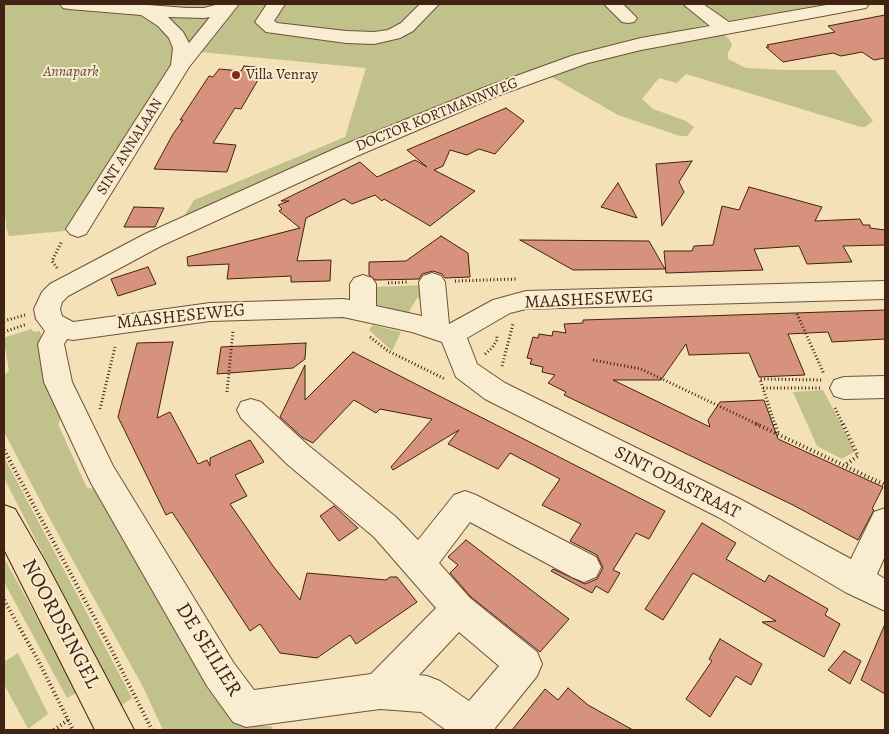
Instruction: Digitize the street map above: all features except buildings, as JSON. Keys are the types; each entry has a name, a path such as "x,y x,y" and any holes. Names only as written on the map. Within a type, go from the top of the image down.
{"main road":[{"name":"NOORDSINGEL","path":"4,519 115,730"}],"street":[{"name":"SINT ANNALAAN","path":"69,4 204,13 229,5"},
{"path":"276,4 264,22 272,28 346,37 374,38 401,31 408,27 429,5"},
{"path":"613,4 628,18"},
{"name":"DOCTOR KORTMANNWEG","path":"53,318 55,294 72,282 153,240 349,151 490,92 581,59 641,44 860,4"},
{"name":"SINT ANNALAAN","path":"78,229 181,65 229,5"},
{"path":"696,7 720,6"},
{"path":"696,7 725,28"},
{"path":"141,9 164,22 177,36 182,48 181,65"},
{"name":"SINT ODASTRAAT","path":"432,282 444,332 456,343 466,370 495,391 729,508 885,596"},
{"path":"363,284 363,311"},
{"name":"MAASHESEWEG","path":"53,318 73,331 122,323 235,310 343,308 363,311 444,332 502,306 521,290 788,293 885,290"},
{"name":"DE SEILIER","path":"53,318 51,344 58,382 102,474 220,674 246,709 279,718 380,691 427,694 474,728 524,664 458,610 385,527 298,455 239,401"},
{"path":"834,388 885,387"},
{"path":"418,564 465,504 584,567"},
{"path":"856,580 885,522"},
{"path":"380,691 458,610"}],"path":[{"path":"72,282 52,261 69,228 78,229"},
{"path":"363,284 432,282 521,290 495,391"},
{"path":"778,434 760,379 827,380 788,293"},
{"path":"235,310 239,401"},
{"path":"363,311 358,327 388,351 447,381"},
{"path":"98,417 102,393 122,323"},
{"path":"593,360 641,369 885,485"},
{"path":"763,388 834,388 858,456 845,465"},
{"path":"4,450 108,643 152,730"},
{"path":"4,600 39,662 73,730"},
{"path":"54,730 68,720"}],"green space":[{"name":"Annapark","path":"4,4 827,4 728,21 705,23 706,25 577,55 181,221 194,200 345,137 366,68 200,52 65,231 9,236 6,219 4,219"},
{"path":"720,31 729,39 732,45 728,53 728,59 746,68 835,70 873,121 865,127 861,127 686,74 677,83 659,78 642,99 653,109 686,121 694,127 687,136 680,136 618,115 550,76 586,62"},
{"path":"427,285 428,299 417,298 407,315 378,308 371,301 371,287"},
{"path":"373,325 401,332 392,351 369,330"},
{"path":"31,329 34,332 40,331 64,415 58,424 87,488 96,489 246,726 271,726 273,730 163,730 143,687 4,432 4,375 9,371 4,340 6,337"},
{"path":"823,390 855,451 842,459 817,446 793,392"},
{"path":"4,457 132,698 121,706 4,478"},
{"path":"4,558 78,692 67,698 4,582"},
{"path":"18,653 48,714 28,729 4,684 4,662"}],"place":[{"name":"Villa Venray","path":"236,75"}]}
